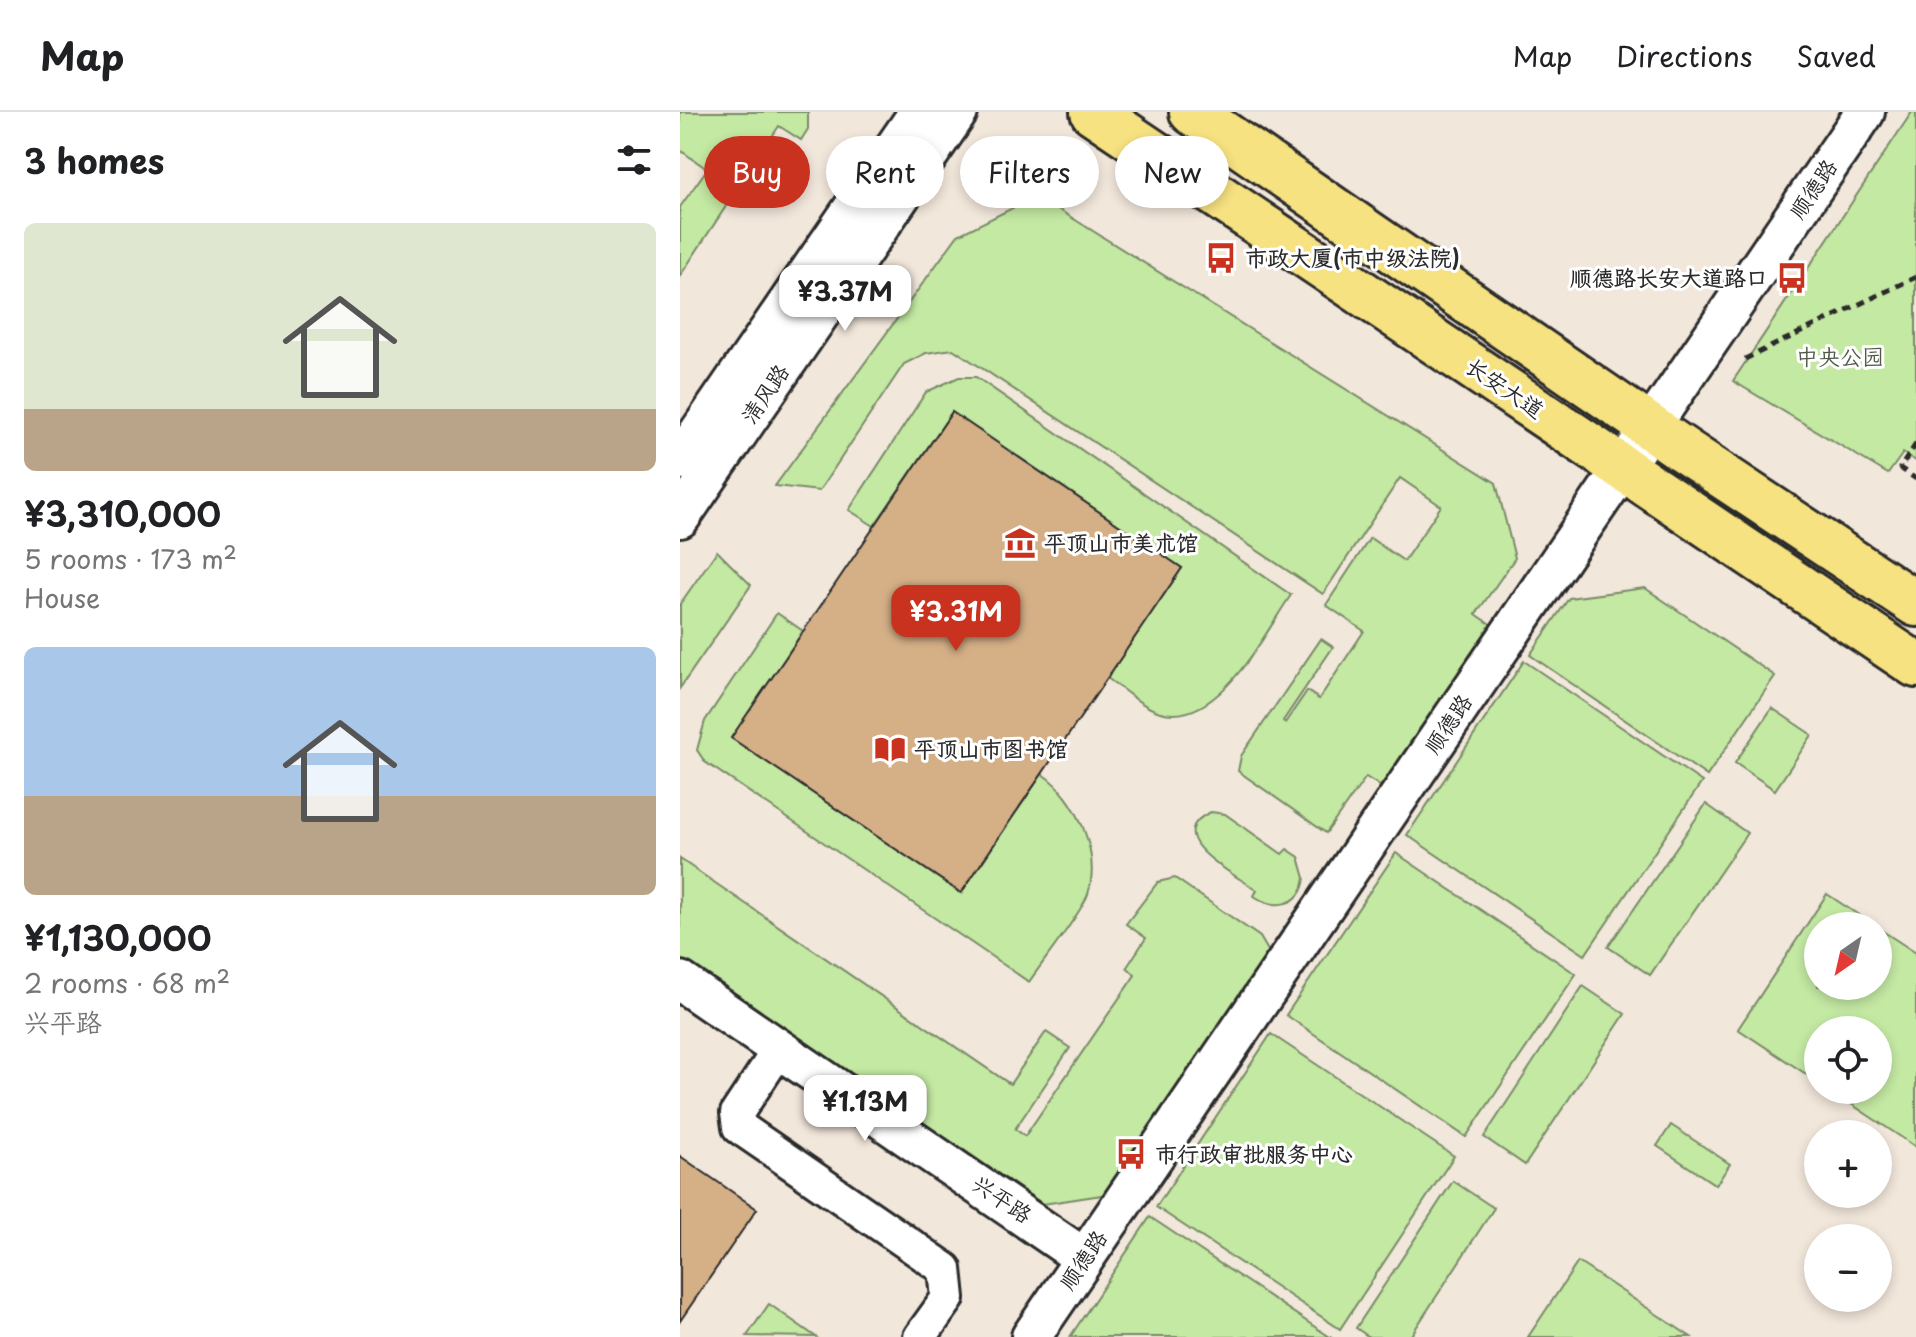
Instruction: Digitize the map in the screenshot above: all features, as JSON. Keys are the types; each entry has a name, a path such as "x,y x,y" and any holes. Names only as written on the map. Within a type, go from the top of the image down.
{"main road":[{"name":"长安大道","path":"1093,112 1916,665"},
{"path":"1192,112 1651,428 1916,604"}],"street":[{"name":"清风路","path":"680,460 919,112"},
{"name":"清风路","path":"680,518 958,112"},
{"name":"顺德路","path":"1031,1337 1865,112"},
{"name":"兴平路","path":"680,981 1084,1258"},
{"path":"780,1048 737,1113 739,1127 945,1269 948,1298 920,1337"}],"path":[{"path":"1745,359 1916,277"},
{"path":"1916,444 1900,468 1916,479"}],"green space":[{"path":"680,112 808,112 808,129 804,136 795,136 779,126 772,136 704,136 704,167 680,150"},
{"name":"中央公园","path":"1912,112 1916,112 1916,461 1903,453 1888,474 1733,381"},
{"path":"704,173 704,208 725,208 680,276 680,207"},
{"path":"1013,208 1056,208 1496,483 1515,558 1476,614 1496,628 1383,788 1366,777 1326,833 1238,771 1241,756 1321,639 1333,647 1283,721 1285,723 1307,691 1319,699 1364,631 1326,605 1370,538 1404,561 1441,506 1400,478 1323,594 953,349 926,353 904,364 819,491 775,486 958,235"},
{"path":"959,377 976,377 1291,595 1253,654 1220,693 1201,706 1181,713 1160,712 1139,702 1107,678 1182,568 952,412 874,526 849,510 926,392"},
{"path":"717,551 751,585 680,688 680,604"},
{"path":"1645,588 1775,676 1707,776 1530,655 1569,598"},
{"path":"777,613 803,631 732,738 961,893 1042,774 1066,797 1083,827 1088,844 1091,878 1088,894 1029,982 705,762 697,750 705,721"},
{"path":"1524,661 1702,782 1585,955 1407,835"},
{"path":"1772,708 1812,735 1775,790 1735,763"},
{"path":"1706,804 1747,833 1650,975 1608,947"},
{"path":"1211,812 1225,814 1282,854 1287,849 1299,857 1305,878 1303,888 1293,900 1278,904 1254,896 1257,890 1206,855 1197,844 1193,832 1197,822"},
{"path":"1396,853 1576,974 1466,1137 1286,1015"},
{"path":"680,859 1010,1084 1046,1032 1070,1048 1015,1129 1025,1136 1135,975 1127,967 1146,938 1126,924 1158,882 1175,878 1260,937 1270,954 1108,1194 1043,1204 680,961"},
{"path":"1827,894 1854,912 1815,912"},
{"path":"1804,929 1804,1000 1892,1000 1892,937 1916,953 1916,1147 1892,1131 1892,1120 1875,1120 1851,1104 1892,1104 1892,1016 1804,1016 1804,1073 1738,1029"},
{"path":"1583,986 1625,1014 1525,1165 1484,1137"},
{"path":"1271,1034 1454,1156 1340,1329 1156,1207"},
{"path":"1671,1125 1730,1164 1716,1185 1657,1146"},
{"path":"1453,1181 1494,1208 1410,1337 1369,1337 1356,1328"},
{"path":"1150,1217 1330,1337 1070,1337"},
{"path":"1578,1262 1691,1337 1528,1337"},
{"path":"769,1304 816,1337 747,1336"}],"building":[{"path":"952,412 1182,568 961,893 731,738"},
{"path":"680,1156 757,1209 680,1321"}],"place":[{"name":"市政大厦(市中级法院)","path":"1221,258"},
{"name":"顺德路长安大道路口","path":"1792,278"},
{"name":"平顶山市美术馆","path":"1020,543"},
{"name":"平顶山市图书馆","path":"890,749"},
{"name":"市行政审批服务中心","path":"1131,1154"}]}
